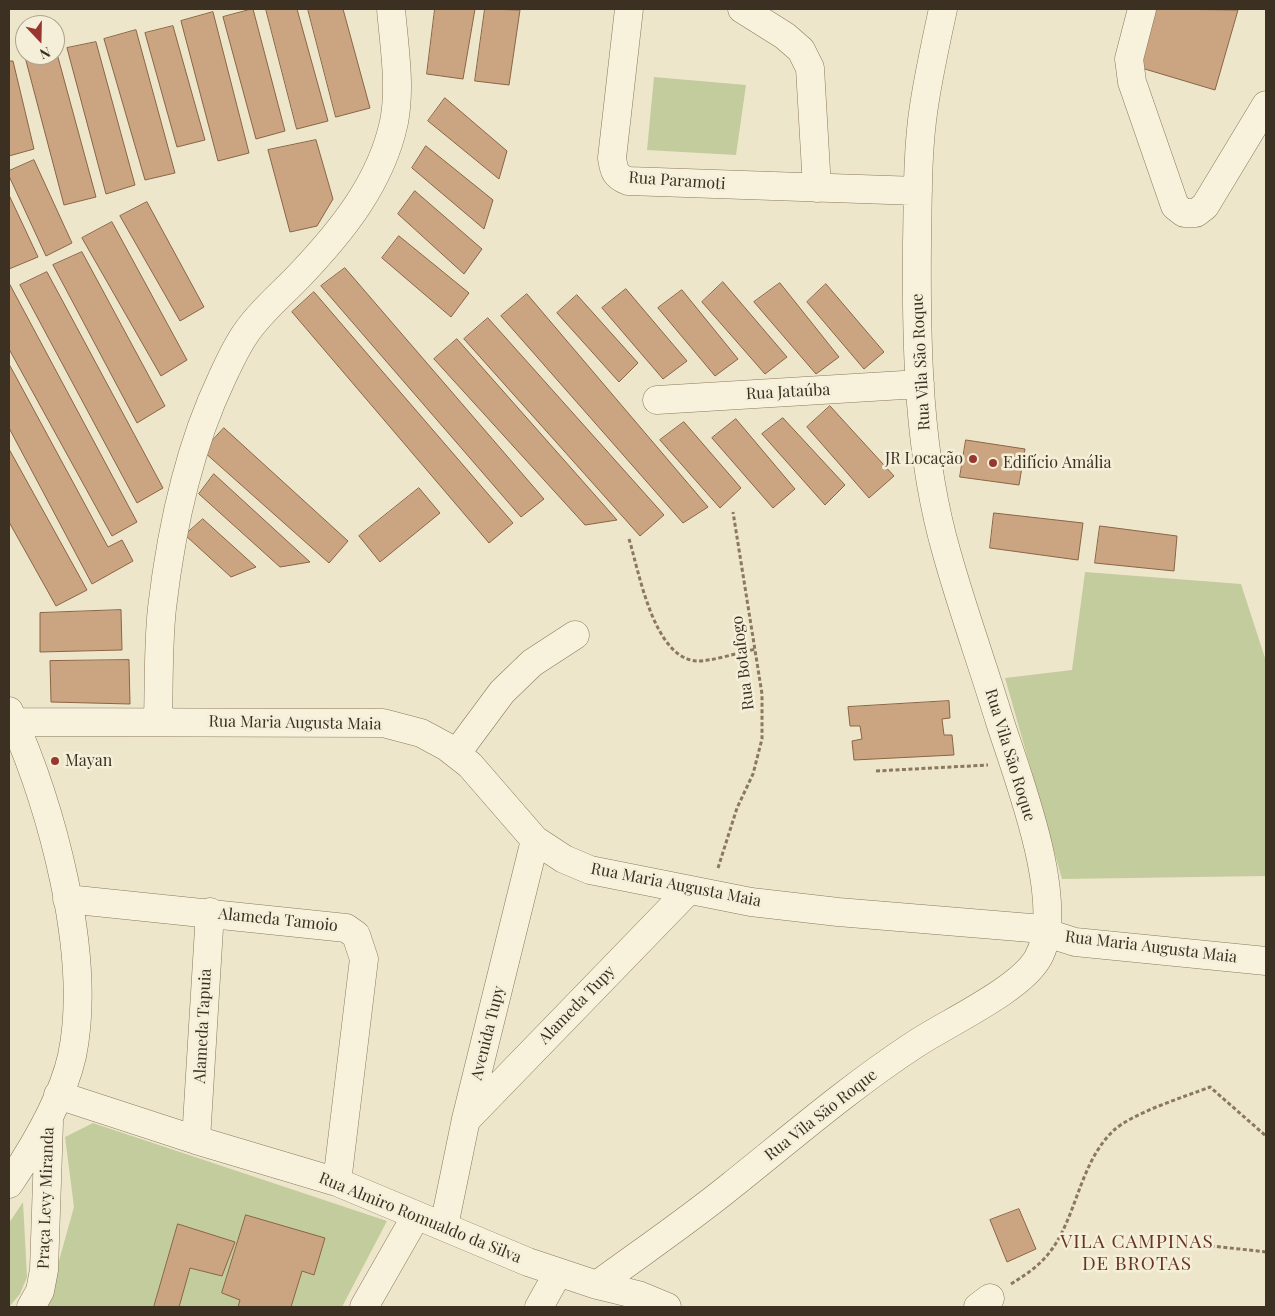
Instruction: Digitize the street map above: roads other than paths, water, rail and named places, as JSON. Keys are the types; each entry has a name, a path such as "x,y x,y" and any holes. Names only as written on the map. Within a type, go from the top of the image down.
{"street":[{"path":"158,722 162,610 183,493 202,424 222,378 246,334 334,238 362,200 386,154 394,120 396,83 391,9"},
{"name":"Rua Paramoti","path":"629,9 612,158 614,171 620,177 628,181 918,191"},
{"path":"742,9 785,36 801,50 810,68 817,188"},
{"name":"Rua Vila São Roque","path":"598,1285 728,1188 837,1100 914,1045 1011,986 1029,972 1040,955 1047,934 1046,890 1042,860 1014,763 946,552 935,502 920,384 917,309 918,191 923,109 943,9"},
{"path":"1142,9 1129,59 1132,82 1175,206 1184,213 1196,213 1205,206 1266,105"},
{"name":"Rua Jataúba","path":"657,400 920,384"},
{"path":"456,754 502,692 532,663 575,635"},
{"path":"11,716 38,786 54,840 68,900 74,946 77,1023 72,1057 54,1106 14,1166"},
{"name":"Rua Maria Augusta Maia","path":"11,716 158,722 383,723 421,733 456,754 470,765 535,840 564,859 590,870 751,902 838,912 1031,928 1075,942 1266,960"},
{"name":"Avenida Tupy","path":"444,1226 466,1119 535,840"},
{"name":"Alameda Tupy","path":"466,1119 699,892"},
{"name":"Alameda Tamoio","path":"68,900 210,912 346,928 356,935 364,959 337,1182"},
{"name":"Alameda Tapuia","path":"196,1140 210,912"},
{"name":"Rua Almiro Romualdo da Silva","path":"54,1106 196,1140 337,1182 558,1273 638,1295 667,1307"},
{"name":"Praça Levy Miranda","path":"31,1307 40,1290 44,1270 54,1106"},
{"path":"364,1307 416,1216"},
{"path":"539,1307 558,1273"}],"place":[{"name":"JR Locação","path":"973,459"},
{"name":"Edifício Amália","path":"993,463"},
{"name":"Mayan","path":"55,761"}],"district":[{"name":"VILA CAMPINAS DE BROTAS","path":"1137,1253"}]}
